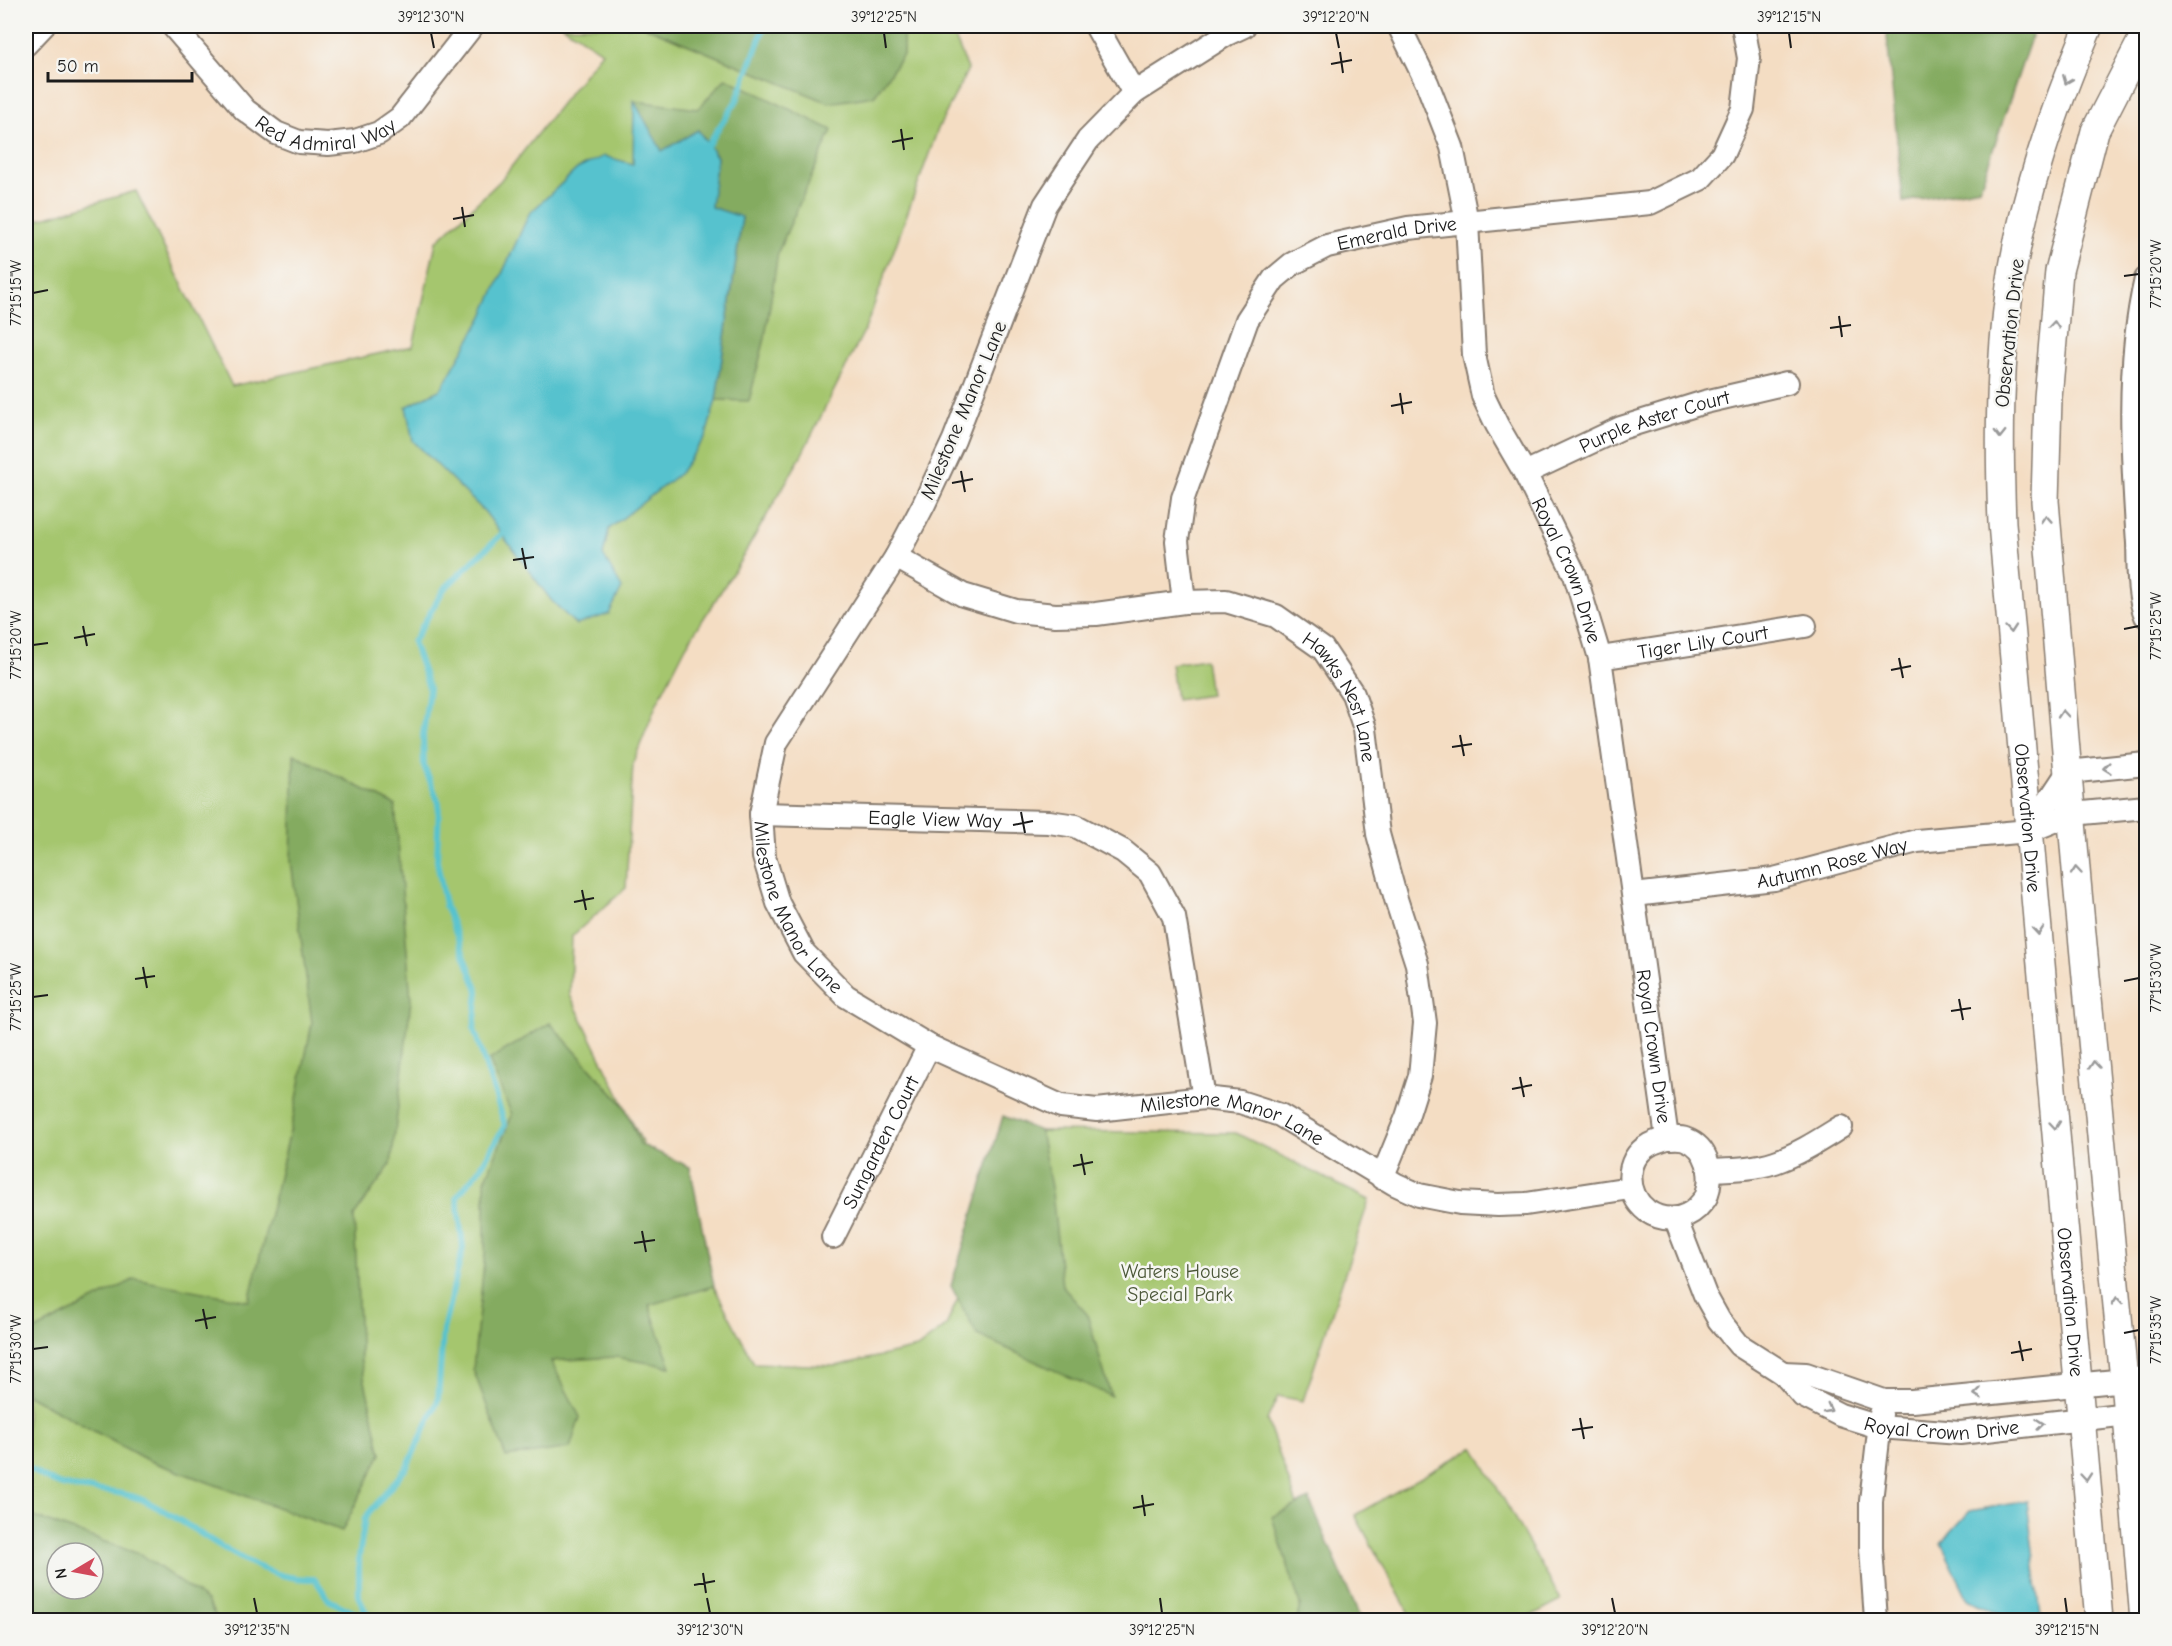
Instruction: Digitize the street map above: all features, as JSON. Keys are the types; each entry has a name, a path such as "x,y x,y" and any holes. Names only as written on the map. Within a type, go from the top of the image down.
{"street":[{"path":"26,44 43,26"},
{"name":"Red Admiral Way","path":"173,26 245,110 276,133 299,142 328,144 355,141 379,133 400,117 472,26"},
{"path":"1096,26 1134,93"},
{"name":"Milestone Manor Lane","path":"1244,26 1227,34 1134,93 1088,140 1045,205 954,440 896,557 776,743 760,814 764,857 778,903 804,953 846,996 929,1046 1061,1106 1097,1110 1204,1098 1240,1102 1280,1115 1382,1178 1419,1195 1460,1203 1526,1204 1630,1188"},
{"name":"Royal Crown Drive","path":"1399,26 1428,84 1452,147 1467,222 1474,355 1483,396 1525,473 1575,575 1600,657 1666,1138"},
{"name":"Emerald Drive","path":"1184,602 1177,541 1183,498 1247,320 1274,279 1292,264 1327,246 1408,228 1650,203 1700,179 1722,155 1743,109 1749,58 1743,26"},
{"name":"Observation Drive","path":"2090,26 2053,114 2036,173 2012,275 2004,339 2000,432 2002,523 2099,1620"},
{"path":"2144,1620 2135,1379 2072,814 2045,501 2048,398 2059,271 2095,131 2146,32"},
{"path":"2146,279 2133,363 2132,456 2141,593 2146,616"},
{"name":"Purple Aster Court","path":"1525,473 1621,428 1705,402 1787,383"},
{"name":"Hawks Nest Lane","path":"896,557 963,595 1016,611 1055,615 1096,614 1184,602 1226,601 1276,616 1323,649 1353,694 1365,729 1378,834 1417,964 1425,1023 1420,1076 1407,1117 1382,1178"},
{"name":"Tiger Lily Court","path":"1600,657 1805,626"},
{"path":"2068,772 2146,764"},
{"path":"2029,831 2068,772"},
{"name":"Autumn Rose Way","path":"1634,895 1774,879 1917,841 2029,831 2072,814 2146,807"},
{"name":"Eagle View Way","path":"760,814 1049,822 1076,826 1123,851 1150,873 1174,917 1204,1098"},
{"name":"Sungarden Court","path":"833,1237 929,1046"},
{"path":"1709,1170 1741,1168 1773,1162 1799,1152 1841,1127"},
{"path":"1666,1138 1684,1138 1698,1146 1706,1158 1709,1170 1706,1199 1691,1213 1676,1220 1659,1218 1646,1210 1630,1188 1629,1173 1638,1157 1648,1145 1666,1138"},
{"name":"Royal Crown Drive","path":"1676,1220 1705,1295 1719,1320 1739,1345 1783,1373 1803,1396 1840,1415 1880,1427 1960,1433 2137,1413"},
{"name":"Royal Crown Drive","path":"1783,1373 1806,1374 1884,1401 1912,1401 2135,1379"},
{"path":"1876,1620 1871,1548 1871,1501 1884,1401"}],"green space":[{"name":"Waters House Special Park","path":"563,26 950,26 968,69 938,129 866,327 799,460 739,563 686,646 657,703 633,763 626,888 572,936 570,995 700,1260 754,1363 836,1366 917,1348 946,1326 978,1252 983,1178 1004,1131 1043,1148 1040,1131 1236,1133 1369,1200 1303,1401 1278,1396 1267,1420 1338,1620 26,1620 26,223 136,191 232,386 413,346 436,242 500,181 602,52"},
{"path":"643,26 903,26 903,55 874,96 829,103"},
{"path":"1886,26 2035,26 1980,188 1903,202"},
{"path":"726,78 832,130 778,252 765,338 749,401 716,400 742,218 710,207 717,157 698,130 662,152 634,101 698,109"},
{"path":"1205,659 1210,695 1176,700 1171,664"},
{"path":"294,754 395,805 411,1000 391,1164 354,1216 361,1363 381,1454 342,1531 147,1460 26,1394 26,1335 135,1279 249,1301 293,1119 312,1023 291,861"},
{"path":"550,1023 625,1107 640,1144 690,1167 714,1286 649,1305 671,1367 616,1357 551,1361 580,1417 570,1448 506,1457 473,1369 485,1253 485,1181 512,1115 489,1060"},
{"path":"1003,1116 1040,1131 1052,1192 1062,1286 1087,1314 1111,1396 977,1335 951,1286"},
{"path":"1474,1447 1561,1600 1523,1620 1413,1620 1355,1515"},
{"path":"1309,1499 1363,1620 1297,1620 1300,1604 1272,1517"},
{"path":"26,1514 102,1541 45,1541 45,1601 105,1601 105,1542 142,1555 207,1601 218,1620 26,1620"}],"water":[{"path":"634,101 662,151 698,130 717,157 711,207 742,217 716,400 706,436 680,473 609,529 603,555 622,588 609,614 576,625 551,600 485,512 413,441 406,407 441,389 482,318 529,214 577,169 604,156 633,164"},
{"path":"2027,1501 2041,1616 2010,1620 1968,1599 1941,1543 1970,1511"}],"waterway":[{"path":"704,151 737,100 763,30 762,26"},
{"path":"370,1620 359,1598 359,1557 365,1518 407,1467 438,1400 443,1330 463,1248 457,1197 481,1167 505,1125 474,1029 478,991 445,905 437,861 439,803 424,766 423,735 429,688 413,642 444,589 506,530"},
{"path":"26,1467 62,1485 127,1495 147,1502 249,1563 293,1578 315,1579 329,1600 365,1620"}]}
